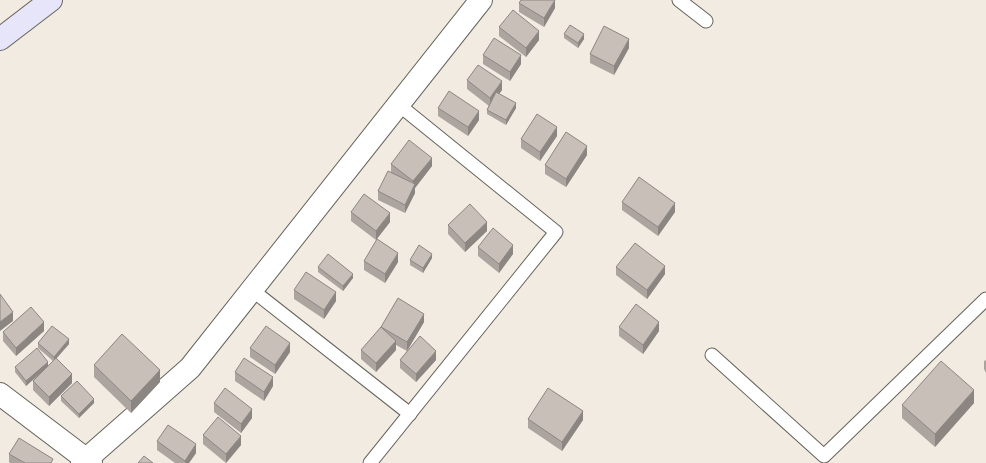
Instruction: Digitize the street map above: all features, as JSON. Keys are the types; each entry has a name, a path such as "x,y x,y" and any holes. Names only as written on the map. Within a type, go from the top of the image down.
{"main road":[{"path":"0,39 51,0"}],"street":[{"path":"0,394 86,462 190,368 481,0"}],"lane":[{"path":"679,0 706,21"},
{"path":"370,463 556,232 399,104"},
{"path":"252,290 410,414"},
{"path":"712,355 824,456 986,299"}],"building":[{"path":"521,0 555,0 544,18 519,3"},
{"path":"513,10 539,31 526,48 499,27"},
{"path":"570,25 584,34 578,43 564,34"},
{"path":"604,26 629,39 614,66 590,54"},
{"path":"494,38 521,55 510,72 483,55"},
{"path":"478,65 502,81 490,98 467,80"},
{"path":"449,91 479,111 468,127 438,108"},
{"path":"496,92 516,103 506,120 487,110"},
{"path":"537,114 557,127 540,152 521,139"},
{"path":"566,132 587,146 566,179 545,165"},
{"path":"409,140 432,158 413,181 391,164"},
{"path":"388,171 415,184 405,205 378,191"},
{"path":"639,177 675,203 658,227 622,202"},
{"path":"364,194 390,213 376,231 351,212"},
{"path":"470,204 487,222 465,243 448,225"},
{"path":"493,228 513,245 499,264 478,247"},
{"path":"377,239 398,253 385,274 364,261"},
{"path":"635,243 665,266 647,290 616,267"},
{"path":"419,245 432,254 423,268 410,260"},
{"path":"328,254 353,274 343,286 318,267"},
{"path":"306,272 336,292 324,310 294,290"},
{"path":"0,294 13,312 0,322"},
{"path":"398,298 424,314 407,342 381,327"},
{"path":"636,304 659,322 643,345 619,327"},
{"path":"31,307 44,322 16,348 3,332"},
{"path":"52,326 69,339 54,357 38,343"},
{"path":"266,326 290,343 275,365 250,348"},
{"path":"381,327 396,341 376,363 361,350"},
{"path":"122,334 160,370 131,401 94,365"},
{"path":"420,336 436,351 416,374 400,360"},
{"path":"37,348 48,362 26,381 15,367"},
{"path":"56,358 72,374 49,397 33,381"},
{"path":"244,358 273,377 264,392 235,372"},
{"path":"941,361 974,390 935,434 902,405"},
{"path":"77,381 94,399 79,414 61,396"},
{"path":"225,388 252,409 241,424 214,403"},
{"path":"548,388 583,411 562,442 528,419"},
{"path":"218,417 241,436 226,454 203,435"},
{"path":"168,425 196,444 185,461 157,441"},
{"path":"19,438 53,459 51,463 25,463 9,454"},
{"path":"144,456 153,463 138,463"}]}
